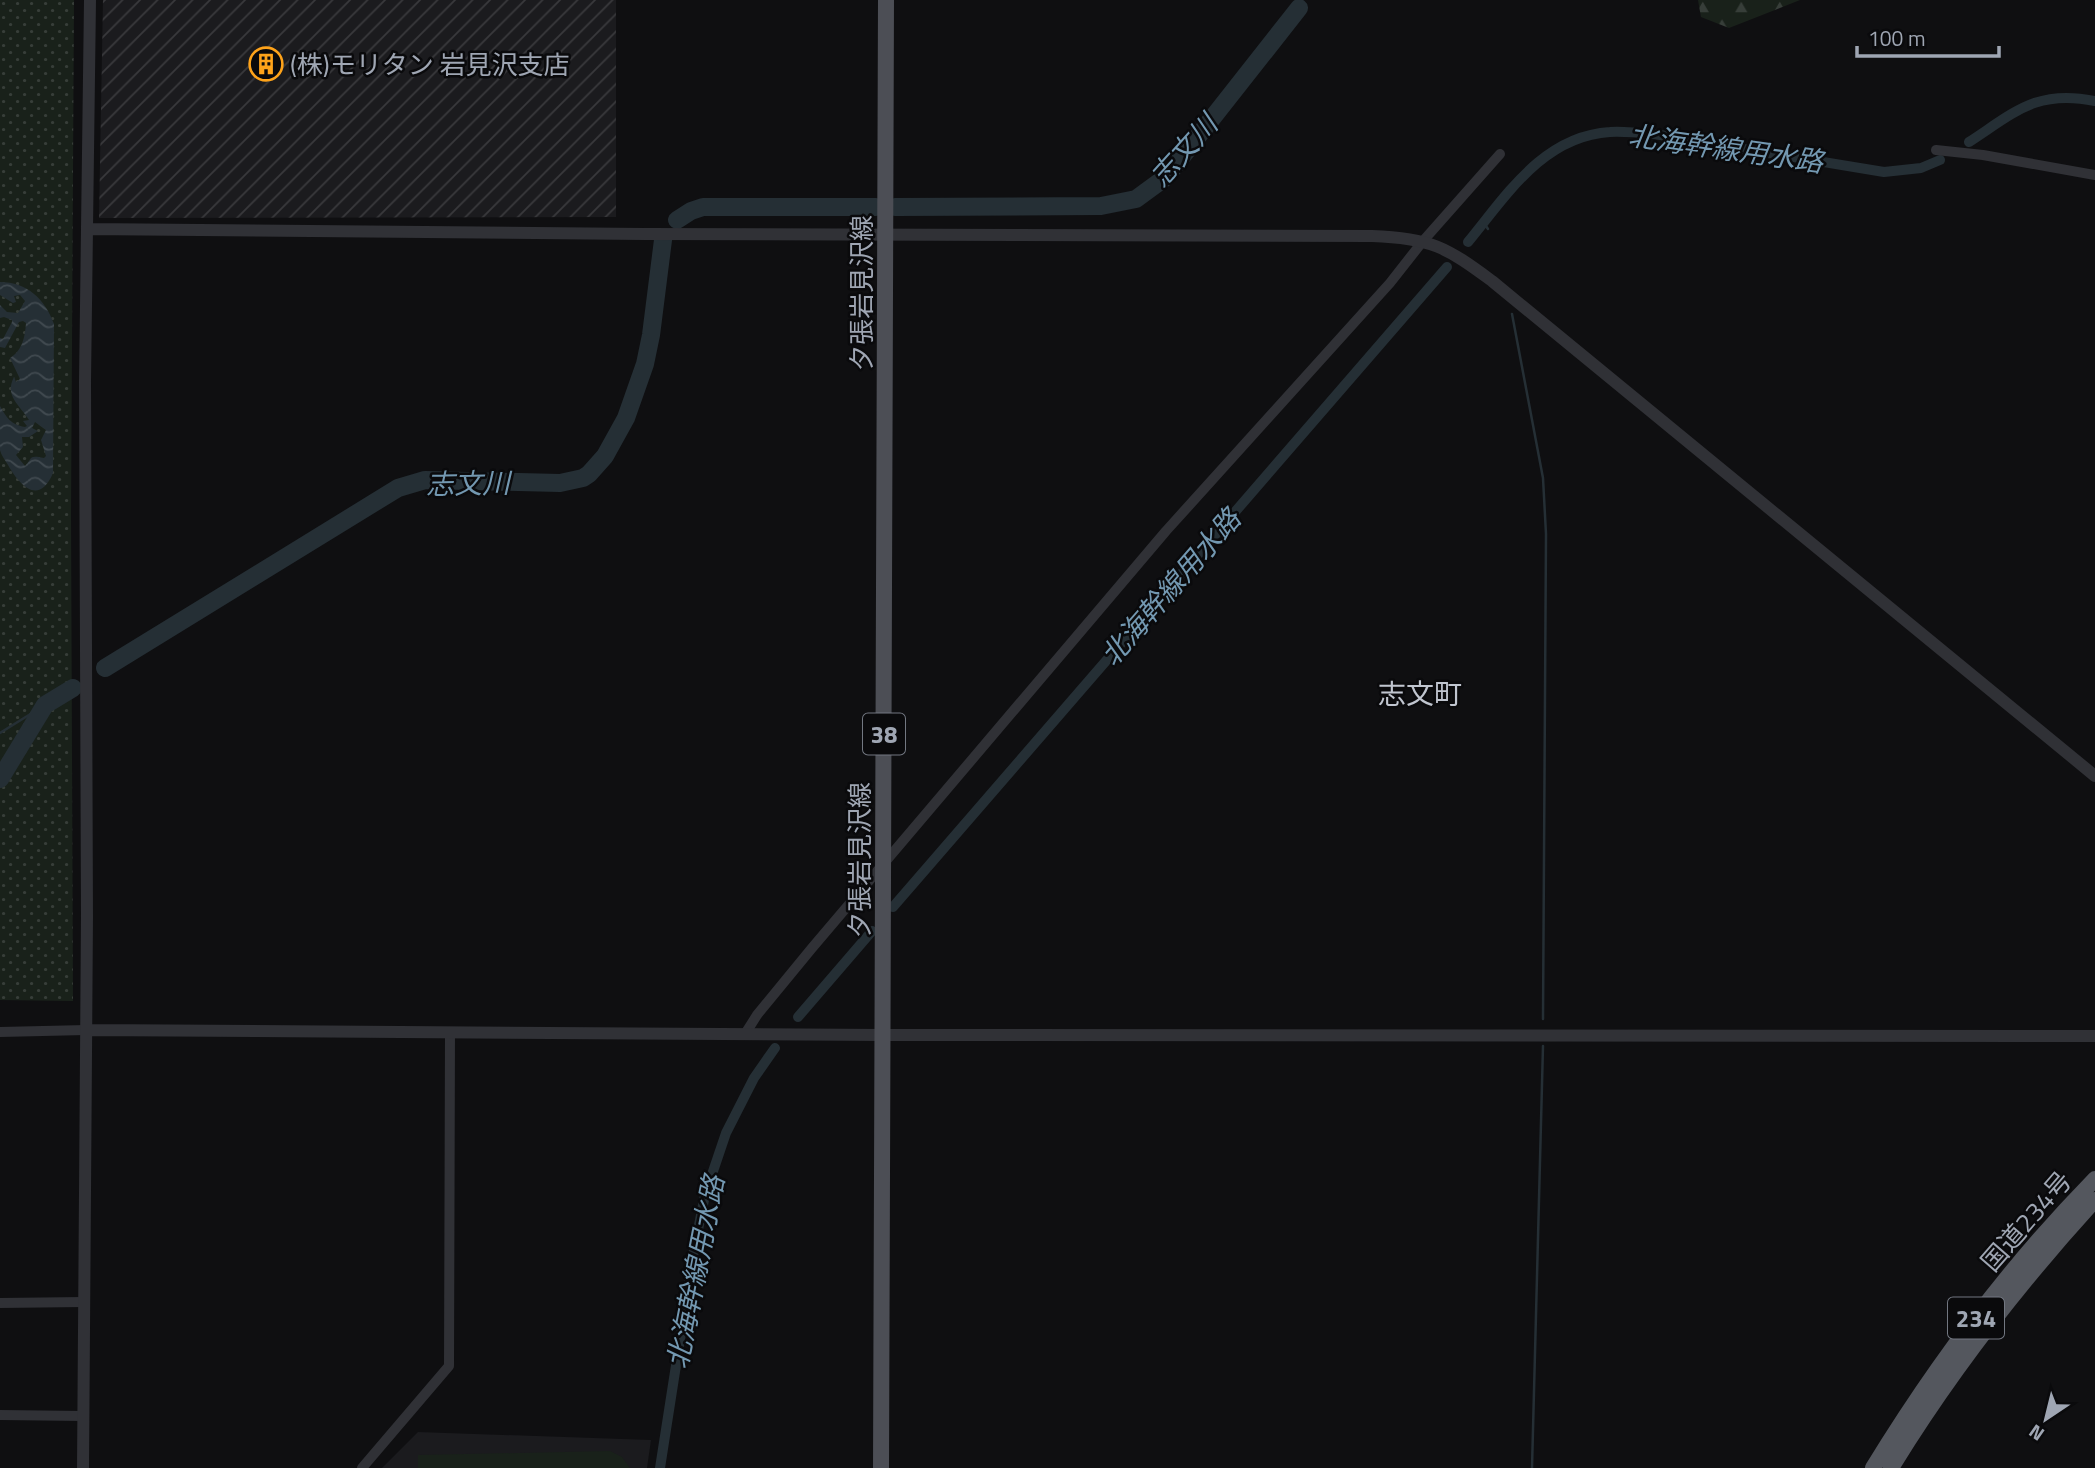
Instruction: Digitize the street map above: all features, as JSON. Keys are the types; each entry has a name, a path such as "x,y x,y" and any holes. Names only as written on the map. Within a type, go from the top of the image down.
{"highway":[{"name":"国道234号","path":"1873,1468 1969,1327 2039,1241 2095,1179"},
{"name":"国道234号","path":"1891,1468 1948,1381 1996,1317 2095,1200"}],"main road":[{"name":"夕張岩見沢線","path":"881,1468 886,0"}],"street":[{"path":"83,1468 90,0"},
{"path":"1936,150 1983,155 2095,175"},
{"path":"745,1034 757,1015 812,948 1166,531 1390,283 1423,241 1500,154"},
{"path":"87,229 1372,236 1423,241 1454,254 1492,282 2095,776"},
{"path":"0,1032 86,1030 883,1035 2095,1036"},
{"path":"362,1468 449,1366 450,1032"},
{"path":"0,1303 84,1303"},
{"path":"0,1415 83,1416"}],"shaded area":[{"path":"103,0 616,0 616,217 99,218"},
{"path":"418,1432 651,1440 647,1468 382,1468"}],"green space":[{"path":"0,0 74,0 71,514 73,1001 0,1000"},
{"path":"1698,0 1800,0 1729,28 1701,17"},
{"path":"610,1451 622,1457 630,1468 418,1468 418,1455"}],"water":[{"path":"0,282 27,289 46,307 54,324 53,473 48,483 36,491 18,480 0,450 0,406 16,424 25,427 27,426 23,421 29,420 12,395 11,384 14,377 16,382 20,379 10,358 21,347 26,323 19,322 5,348 0,347 0,338 3,339 12,320 0,318 0,305 7,312 18,313 25,301 20,295 14,296 16,302 13,303 0,295","holes":["35,422 46,430 41,440 46,456 33,457 25,466 16,455 23,447 22,437 29,437 38,431 32,428"]}],"waterway":[{"name":"志文川","path":"895,207 1101,206 1136,199 1166,177 1299,8"},
{"name":"北海幹線用水路","path":"1969,142 2014,113 2042,101 2057,98 2095,101"},
{"name":"北海幹線用水路","path":"1468,242 1528,171 1565,144 1586,136 1615,132 1648,133 1884,172 1921,168 1940,160"},
{"name":"志文川","path":"677,220 703,207 876,207"},
{"name":"北海幹線用水路","path":"1484,223 1488,229"},
{"name":"志文川","path":"105,668 398,488 425,480 560,483 589,474 605,456 626,418 645,364 663,240"},
{"name":"北海幹線用水路","path":"893,907 1447,267"},
{"path":"1512,314 1543,478 1546,534 1543,1019"},
{"name":"志文川","path":"0,779 45,705 73,688"},
{"path":"0,733 45,705"},
{"name":"北海幹線用水路","path":"798,1017 872,931"},
{"path":"1532,1468 1543,1046"},
{"name":"北海幹線用水路","path":"660,1468 705,1195 726,1133 754,1078 775,1048"}],"place":[{"name":"(株)モリタン 岩見沢支店","path":"266,64"}],"district":[{"name":"志文町","path":"1420,693"}]}
